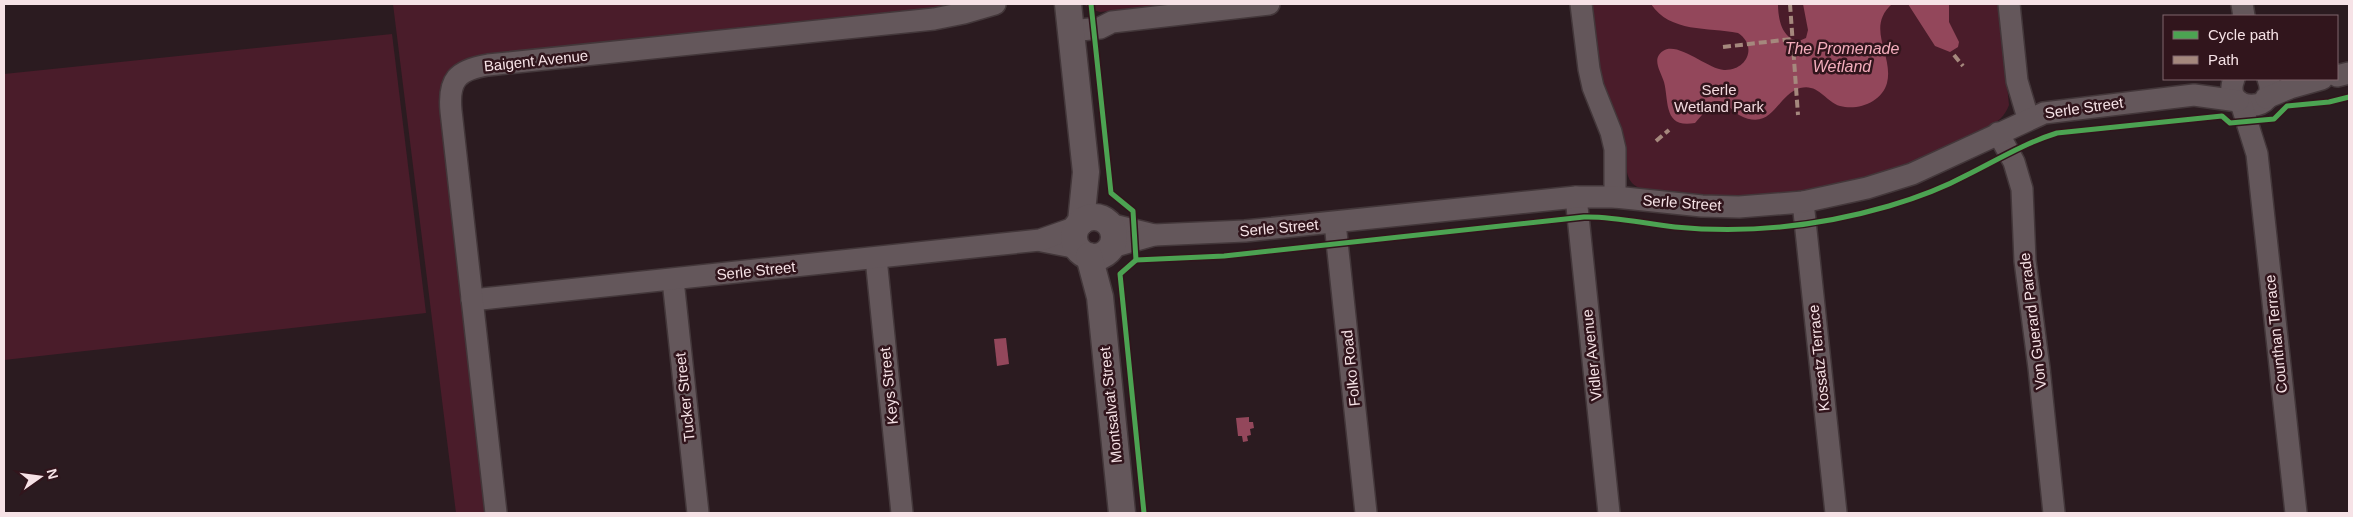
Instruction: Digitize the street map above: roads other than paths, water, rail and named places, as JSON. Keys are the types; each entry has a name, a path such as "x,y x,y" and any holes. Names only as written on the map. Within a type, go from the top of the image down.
{"street":[{"name":"Baigent Avenue","path":"496,513 450,97 456,78 462,72 471,68 497,64 934,19 995,4"},
{"path":"1070,18 1097,17 1112,22 1269,4"},
{"path":"1581,4 1593,87 1611,132 1615,150 1614,197"},
{"path":"2009,4 2016,81 2028,118"},
{"name":"Montsalvat Street","path":"1070,18 1086,172 1095,237 1122,513"},
{"name":"Serle Street","path":"2194,95 2231,80"},
{"name":"Counthan Terrace","path":"2233,80 2233,91 2239,102 2257,154 2296,513"},
{"path":"2266,93 2307,80"},
{"name":"Serle Street","path":"472,300 1040,240 1205,234 1335,223 1576,197 1614,197 1702,206 1739,207 1802,202 1868,188 1904,177 1939,163 2028,118 2058,110 2194,95 2253,106 2266,93"},
{"name":"Counthan Terrace","path":"2257,154 2266,93"},
{"name":"Von Guerard Parade","path":"1998,133 2014,162 2022,189 2025,261 2054,513"},
{"name":"Vidler Avenue","path":"1576,197 1609,513"},
{"name":"Kossatz Terrace","path":"1802,202 1836,513"},
{"name":"Folko Road","path":"1335,223 1366,513"},
{"name":"Keys Street","path":"876,258 902,513"},
{"name":"Tucker Street","path":"673,280 698,513"}],"water":[{"name":"The Promenade Wetland","path":"1651,4 1778,4 1782,27 1789,36 1799,41 1806,38 1808,30 1803,4 1892,4 1884,13 1880,32 1887,62 1887,83 1884,90 1875,100 1861,106 1840,106 1817,90 1806,87 1792,92 1773,111 1760,119 1750,119 1739,115 1723,102 1714,101 1695,123 1685,124 1677,122 1669,112 1664,82 1657,62 1659,54 1669,49 1676,50 1724,70 1732,69 1744,62 1748,51 1747,44 1738,33 1690,27 1668,20"},
{"name":"The Promenade Wetland","path":"1908,4 1949,4 1949,22 1959,42 1958,47 1950,52 1935,46"},
{"path":"1006,338 1009,364 997,366 994,339"},
{"path":"1249,417 1249,422 1253,422 1254,428 1250,429 1251,435 1247,436 1248,441 1243,442 1242,436 1238,436 1236,418"}],"park label":[{"name":"Serle Wetland Park","path":"1719,98"}]}
